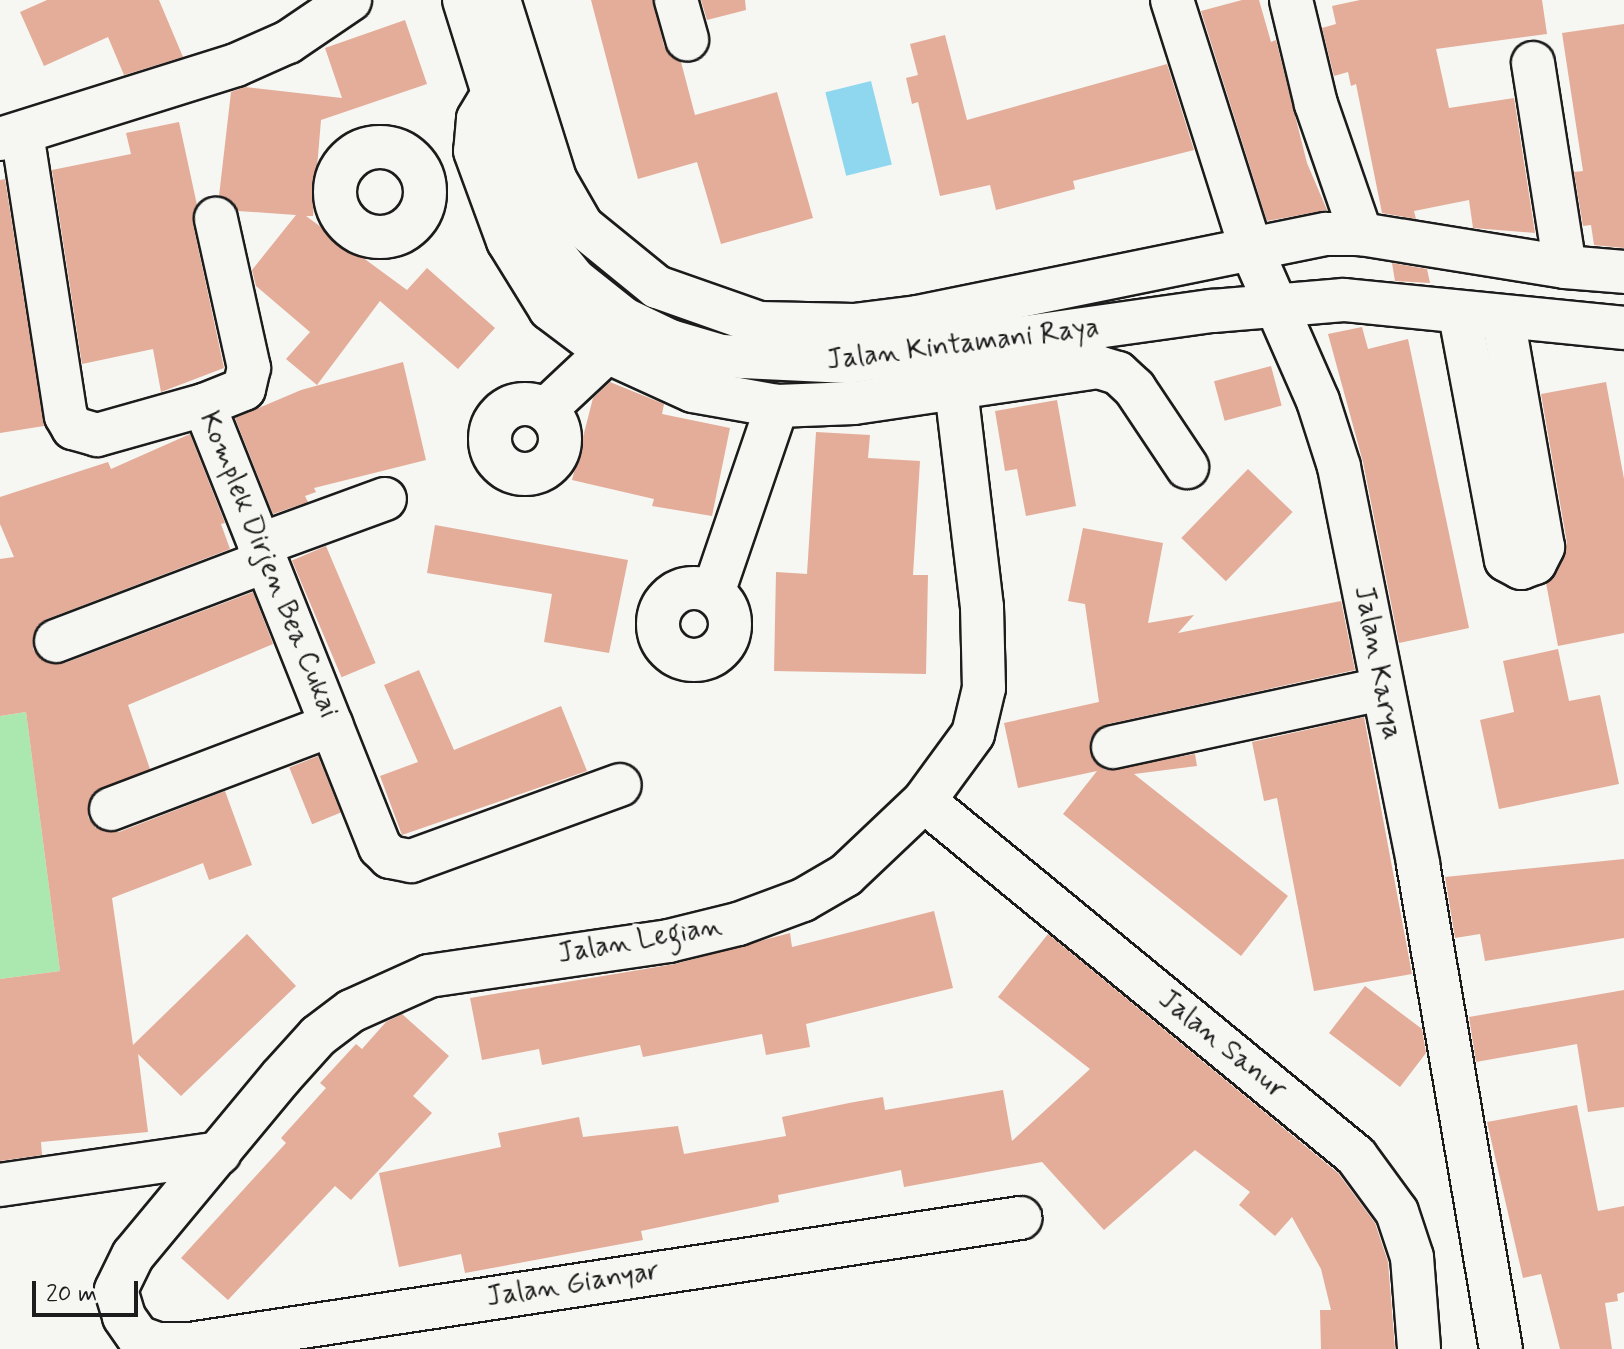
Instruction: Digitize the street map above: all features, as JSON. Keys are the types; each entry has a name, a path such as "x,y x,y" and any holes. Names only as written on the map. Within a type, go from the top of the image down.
{"street":[{"name":"Komplek Dirjen Bea Cukai","path":"350,0 288,42 236,65 11,136 66,416 73,428 97,435 204,405 380,847 402,860 620,785"},
{"name":"Jalan Kintamani Raya","path":"464,0 491,94 534,215 553,253 575,280 624,319 670,341 721,356 848,362 1273,304 1344,300 1460,315 1624,328"},
{"name":"Jalan Kintamani Raya","path":"499,0 555,179 582,226 657,287 759,323 854,325 917,317 1019,299 1250,246 1361,234 1565,267 1624,272"},
{"name":"Jalan Karya","path":"1172,0 1250,246 1318,401 1339,467 1418,864 1501,1349"},
{"path":"1291,0 1316,104 1361,234"},
{"path":"518,62 491,94 475,131 477,161 525,275 550,309 607,352 693,391 777,406 854,403 956,389 1073,367 1118,373 1135,389 1187,467"},
{"path":"1533,63 1565,267"},
{"path":"425,184 477,161"},
{"path":"204,405 244,389 249,368 216,219"},
{"path":"1460,315 1506,560 1521,568 1535,563 1543,547 1503,318"},
{"path":"545,410 607,352"},
{"name":"Jalan Legian","path":"130,1330 116,1290 123,1268 318,1036 392,990 429,976 494,964 669,941 738,924 803,900 846,875 924,801 973,734 984,688 982,607 956,389"},
{"path":"713,593 777,406"},
{"path":"56,641 385,499"},
{"path":"1113,747 1382,689"},
{"path":"111,809 332,725"},
{"name":"Jalan Sanur","path":"924,801 1356,1156 1397,1212 1412,1257 1419,1349"},
{"path":"0,1185 220,1153"},
{"name":"Jalan Gianyar","path":"130,1330 157,1344 227,1340 1020,1218"}],"green space":[{"path":"26,712 60,971 0,979 0,716"}],"water":[{"path":"871,81 892,164 846,176 825,92"}],"building":[{"path":"47,0 159,0 183,57 124,75 108,37 44,66 20,12"},
{"path":"591,0 653,0 664,46 681,62 695,115 777,92 813,218 721,244 697,162 638,179"},
{"path":"701,0 745,0 746,10 707,20"},
{"path":"1242,0 1259,0 1271,42 1276,40 1307,163 1327,210 1267,221 1201,11"},
{"path":"1360,0 1542,0 1547,34 1436,49 1449,108 1514,98 1535,233 1473,228 1469,200 1414,211 1416,219 1382,213 1356,84 1351,86 1348,72 1334,76 1322,28 1336,24 1332,6"},
{"path":"405,20 427,84 321,120 313,216 306,216 407,290 427,268 495,328 458,369 380,301 317,385 286,359 310,332 256,286 252,270 296,215 238,211 219,196 231,92 245,87 342,98 325,48"},
{"path":"1624,24 1624,248 1594,245 1591,225 1583,226 1574,172 1583,171 1562,33"},
{"path":"945,35 967,120 1167,64 1194,150 1073,181 1075,189 996,210 990,185 940,196 918,102 912,104 906,78 918,75 910,44"},
{"path":"179,122 197,205 193,224 224,368 161,392 153,349 82,364 52,170 131,154 126,133"},
{"path":"5,179 44,426 0,433 0,180"},
{"path":"1392,263 1427,269 1430,283 1395,281"},
{"path":"1362,327 1368,349 1408,339 1469,628 1399,643 1363,462 1328,334"},
{"path":"403,362 426,460 314,488 316,492 305,496 308,502 273,514 235,418 301,390"},
{"path":"1271,366 1282,406 1225,421 1214,381"},
{"path":"610,382 664,404 662,414 730,428 712,516 652,506 654,499 572,480 593,398"},
{"path":"1606,382 1624,479 1624,633 1558,646 1546,583 1556,574 1567,543 1541,394"},
{"path":"1057,400 1076,506 1026,516 1017,469 1005,471 995,411"},
{"path":"816,432 870,435 868,458 920,461 913,575 928,575 926,674 774,671 776,572 807,574"},
{"path":"190,434 225,523 221,524 230,549 47,619 37,626 33,649 42,660 65,663 253,592 273,644 128,705 150,769 93,793 88,817 96,828 119,832 225,791 252,865 209,880 203,863 112,898 133,1045 247,934 296,986 181,1096 138,1054 148,1132 41,1142 42,1155 0,1161 0,979 60,971 26,712 0,716 0,559 14,557 0,524 0,497 108,462 111,469"},
{"path":"1248,469 1293,512 1226,581 1181,538"},
{"path":"435,525 628,560 609,653 544,642 552,594 427,573"},
{"path":"1083,528 1163,543 1148,623 1194,615 1178,633 1341,601 1355,670 1108,724 1090,740 1095,762 1106,770 1195,754 1197,766 1134,774 1288,896 1241,956 1063,814 1097,771 1018,788 1004,723 1099,702 1085,604 1068,601"},
{"path":"326,546 376,663 342,677 292,560"},
{"path":"1558,649 1569,701 1600,695 1619,784 1499,809 1480,720 1514,712 1503,661"},
{"path":"419,670 454,750 561,706 587,771 402,835 380,776 418,762 384,685"},
{"path":"1364,717 1412,974 1314,991 1277,798 1264,801 1252,742"},
{"path":"318,756 341,813 312,824 289,768"},
{"path":"1624,859 1624,938 1485,961 1480,934 1455,938 1445,877"},
{"path":"934,911 953,988 806,1024 810,1047 766,1055 762,1034 643,1057 640,1045 542,1065 539,1049 482,1060 470,998 675,964 790,933 792,947"},
{"path":"1048,934 1338,1173 1375,1223 1388,1262 1395,1349 1321,1349 1320,1310 1331,1310 1321,1269 1292,1217 1275,1236 1239,1205 1250,1192 1195,1150 1104,1230 1042,1162 904,1187 901,1170 778,1195 779,1202 641,1231 643,1240 465,1273 461,1254 399,1267 379,1173 501,1147 498,1133 579,1117 583,1137 678,1126 684,1154 786,1136 782,1117 849,1103 883,1097 885,1110 1003,1090 1012,1141 1090,1069 998,997"},
{"path":"1365,986 1422,1029 1426,1053 1400,1087 1329,1033"},
{"path":"1624,990 1624,1107 1588,1112 1577,1044 1476,1062 1469,1017"},
{"path":"402,1014 449,1056 413,1096 432,1113 351,1200 335,1186 228,1300 181,1258 286,1143 281,1138 326,1088 320,1083 356,1044 362,1049 386,1022"},
{"path":"1577,1105 1598,1211 1624,1206 1624,1292 1617,1294 1618,1301 1605,1303 1612,1349 1560,1349 1541,1274 1523,1278 1487,1122"}]}
